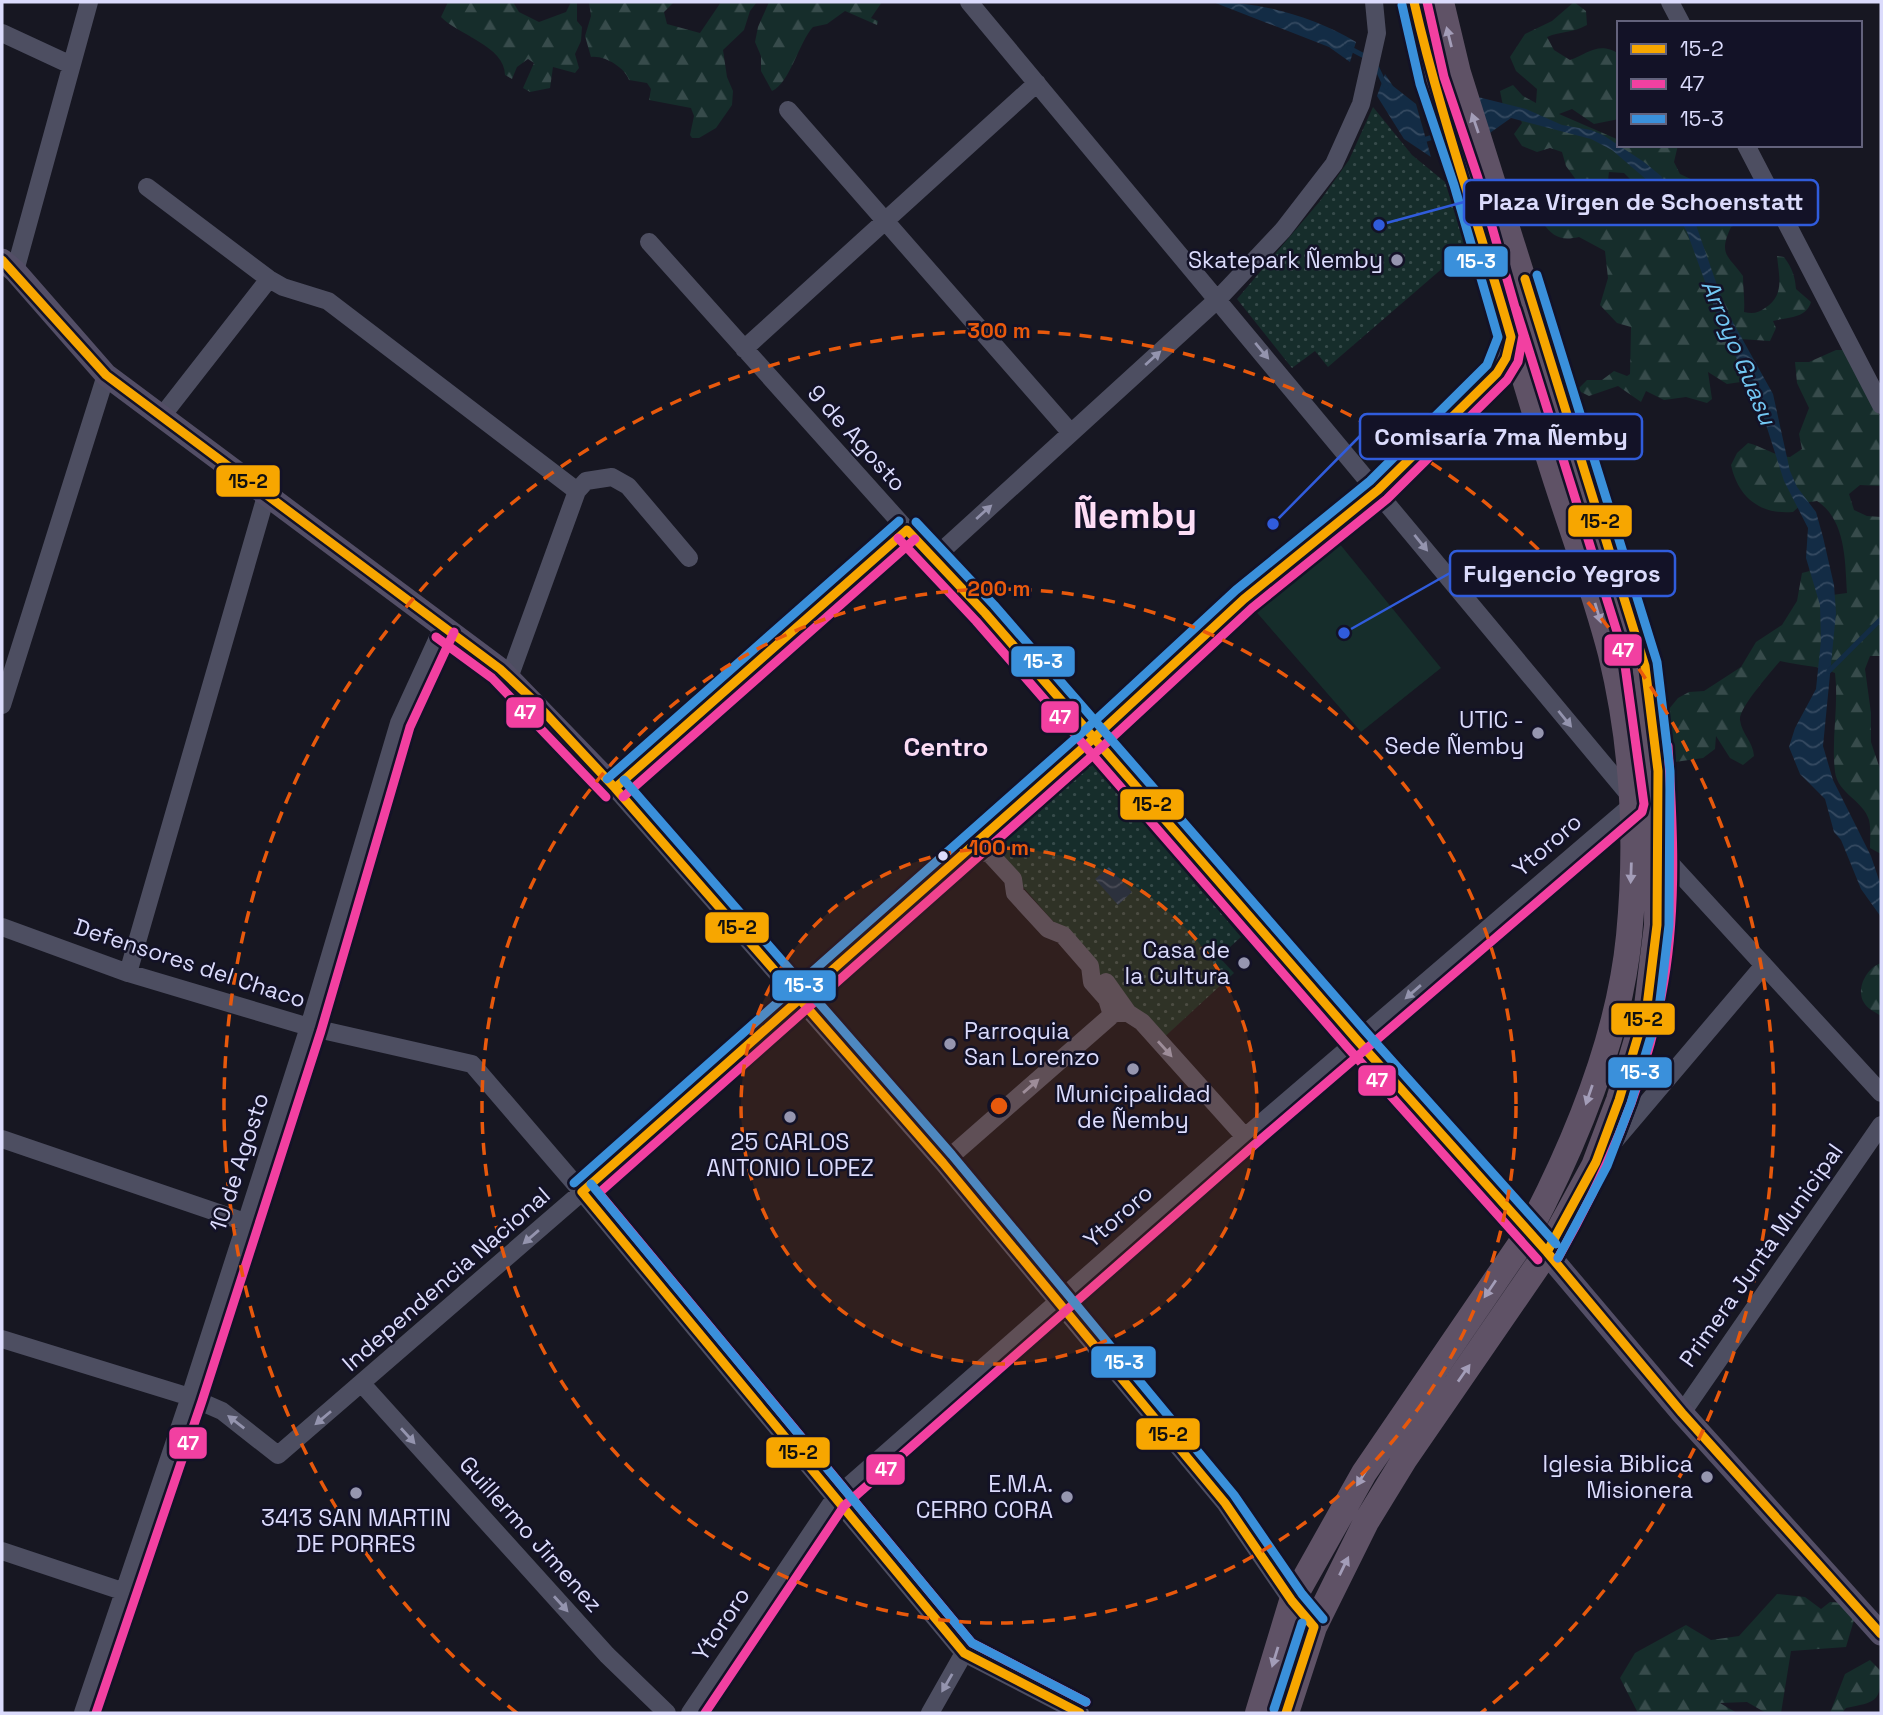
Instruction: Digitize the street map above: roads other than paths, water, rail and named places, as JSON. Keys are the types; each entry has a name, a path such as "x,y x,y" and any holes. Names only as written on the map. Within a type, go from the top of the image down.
{"highway":[{"path":"1258,1713 1292,1601 1364,1473 1528,1233 1578,1126 1617,1005 1629,937 1632,801 1611,655 1511,337 1465,175 1432,80 1414,2"},
{"path":"1286,1713 1314,1627 1366,1522 1547,1252 1594,1166 1619,1100 1647,1006 1657,925 1658,771 1645,666 1492,172 1458,73 1441,2"}],"main road":[{"path":"9,265 106,375 509,678 615,788"},
{"path":"1528,1233 1682,1413 1881,1634"}],"street":[{"path":"9,265 89,2"},
{"path":"969,2 1378,490 1632,801"},
{"path":"934,558 1218,299 1283,230 1334,164 1361,104 1377,33 1374,2"},
{"path":"1670,2 1680,21"},
{"path":"2,33 71,65"},
{"path":"744,349 1037,83"},
{"path":"788,110 1071,433"},
{"path":"1747,147 1876,379 1881,405"},
{"path":"147,187 283,288 328,301 577,491"},
{"name":"9 de Agosto","path":"649,242 1094,738 1528,1233"},
{"path":"162,416 269,279"},
{"name":"Independencia Nacional","path":"2,1339 190,1397 222,1411 278,1455 363,1385 798,1001 1094,738 1244,598 1378,490 1497,373 1506,358 1511,337"},
{"path":"2,705 106,375"},
{"path":"509,678 577,491 586,481 597,477 612,477 628,486 689,558"},
{"path":"128,973 266,496"},
{"path":"906,530 615,788 798,1001 943,1163 1226,1503 1292,1601 1314,1627"},
{"name":"10 de Agosto","path":"83,1713 190,1397 309,1027 399,723 443,627"},
{"name":"Ytororo","path":"690,1713 835,1497 1632,801"},
{"path":"974,842 1118,996 1120,1014"},
{"path":"1659,851 1881,1093"},
{"name":"Defensores del Chaco","path":"2,927 128,973 309,1027 472,1064 582,1192 964,1653 1080,1713"},
{"path":"1594,1166 1631,1119 1764,965"},
{"path":"1120,1014 1142,1022 1245,1137"},
{"path":"943,1163 1120,1014"},
{"name":"Primera Junta Municipal","path":"1682,1413 1881,1125"},
{"path":"2,1139 245,1222"},
{"name":"Guillermo Jimenez","path":"363,1385 607,1655 667,1713"},
{"path":"2,1551 125,1592"},
{"path":"930,1713 964,1653"}],"water":[{"path":"1213,2 1269,8 1323,25 1356,42 1350,62 1329,47"},
{"path":"1385,74 1393,86 1416,104 1431,157 1404,139 1377,96"},
{"path":"1478,97 1526,109 1562,125 1603,135 1661,176 1695,222 1725,308 1773,394 1790,471 1797,487 1816,512 1823,537 1834,585 1836,613 1823,746 1833,780 1871,856 1881,886 1881,917 1861,889 1841,840 1834,832 1825,799 1800,774 1789,747 1795,728 1816,689 1821,640 1820,605 1806,558 1808,528 1784,481 1761,409 1721,326 1687,232 1669,199 1612,150 1591,139 1511,118 1487,135"},
{"path":"1109,867 1132,892 1118,905 1095,879"}],"waterway":[{"name":"Arroyo Guasu","path":"1349,48 1368,58"},
{"name":"Arroyo Guasu","path":"1375,64 1386,87"},
{"name":"Arroyo Guasu","path":"1420,141 1443,134"},
{"path":"1829,671 1881,619"}],"place":[{"name":"Plaza Virgen de Schoenstatt","path":"1379,225"},
{"name":"Skatepark Ñemby","path":"1397,260"},
{"name":"Comisaría 7ma Ñemby","path":"1273,524"},
{"name":"Fulgencio Yegros","path":"1344,633"},
{"name":"UTIC - Sede Ñemby","path":"1538,733"},
{"name":"Casa de la Cultura","path":"1244,963"},
{"name":"Parroquia San Lorenzo","path":"950,1044"},
{"name":"Municipalidad de Ñemby","path":"1133,1069"},
{"name":"25 CARLOS ANTONIO LOPEZ","path":"790,1117"},
{"name":"Iglesia Biblica Misionera","path":"1707,1477"},
{"name":"3413 SAN MARTIN DE PORRES","path":"356,1493"},
{"name":"E.M.A. CERRO CORA","path":"1067,1497"}],"district":[{"name":"Ñemby","path":"1135,515"},
{"name":"Centro","path":"946,747"}]}
